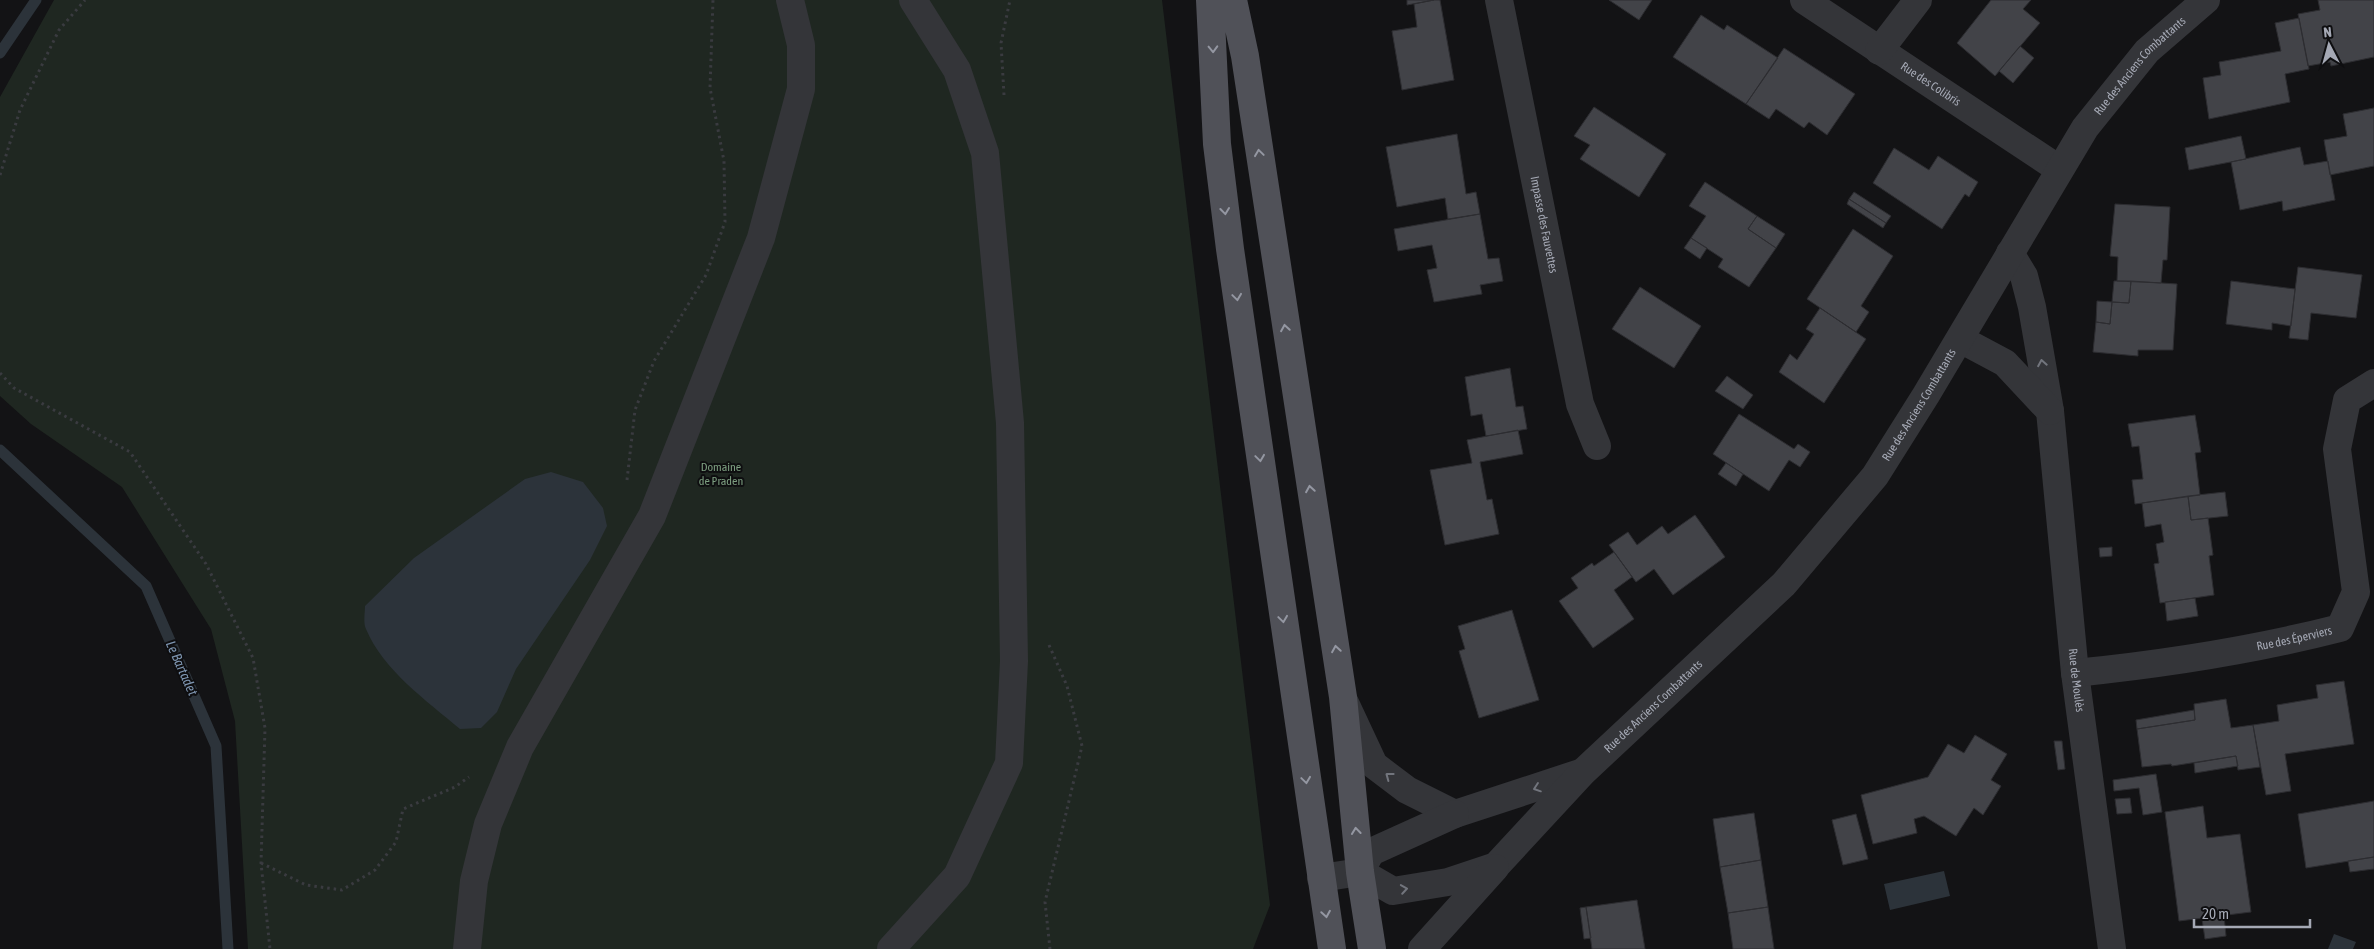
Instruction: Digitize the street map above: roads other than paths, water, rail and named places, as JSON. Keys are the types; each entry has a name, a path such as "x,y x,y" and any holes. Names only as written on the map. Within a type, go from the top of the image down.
{"main road":[{"path":"1210,0 1217,144 1228,239 1332,949"},
{"path":"1233,0 1246,65 1343,698 1360,872 1372,949"}],"street":[{"path":"467,949 474,881 488,824 520,747 652,516 761,238 801,89 801,44 790,0"},
{"path":"891,949 957,876 1009,763 1014,661 1010,423 984,153 956,70 913,0"},
{"name":"Impasse des Fauvettes","path":"1499,0 1580,404 1597,446"},
{"name":"Rue des Colibris","path":"1804,0 2059,169"},
{"path":"1879,51 1918,0"},
{"name":"Rue des Anciens Combattants","path":"1422,949 1583,772 1784,584 1875,476 1960,339 2085,128 2147,51 2206,0"},
{"name":"Rue de Moulès","path":"2010,253 2024,276 2032,308 2050,411 2076,673 2112,949"},
{"path":"1960,339 2005,363 2050,411"},
{"name":"Rue des Éperviers","path":"2076,673 2133,667 2284,641 2340,628 2356,592 2337,449 2347,400 2374,383"},
{"path":"1343,698 1374,765 1407,790 1455,814"},
{"name":"Rue des Anciens Combattants","path":"1496,866 1448,882 1393,891 1360,872 1372,852 1455,814 1583,772"},
{"path":"1321,878 1360,872"}],"waterway":[{"name":"Le Bartadet","path":"0,53 36,0"},
{"name":"Le Bartadet","path":"0,450 146,586 216,746 228,949"}],"park label":[{"name":"Domaine de Praden","path":"721,474"}]}
